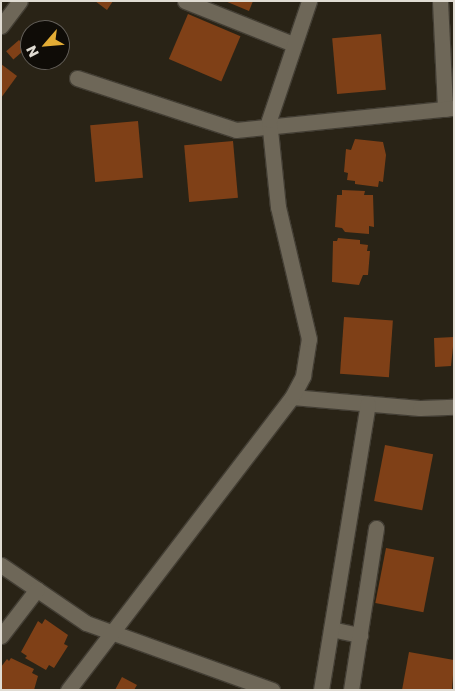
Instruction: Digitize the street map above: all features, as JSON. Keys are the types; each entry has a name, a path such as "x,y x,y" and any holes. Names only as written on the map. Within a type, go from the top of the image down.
{"street":[{"path":"1,26 20,1"},
{"path":"185,1 293,44"},
{"path":"68,690 292,397 302,376 309,339 278,206 269,120 309,1"},
{"path":"77,78 236,130 270,129 449,109 440,1"},
{"path":"292,397 420,408 454,407"},
{"path":"321,690 368,404"},
{"path":"351,690 376,528"},
{"path":"1,565 86,623 110,634 272,690"},
{"path":"1,636 37,589"},
{"path":"331,629 360,634"}],"building":[{"path":"95,1 113,1 107,10"},
{"path":"225,1 253,1 249,11"},
{"path":"188,14 240,36 221,81 169,59"},
{"path":"381,34 386,90 337,94 332,38"},
{"path":"19,40 20,54 13,59 6,51"},
{"path":"1,64 17,76 1,98"},
{"path":"138,121 143,178 95,182 90,125"},
{"path":"355,139 383,142 386,155 383,182 379,181 378,187 355,184 355,181 347,180 348,173 344,172 346,149 351,150"},
{"path":"233,141 238,198 189,202 184,145"},
{"path":"342,190 365,191 364,195 373,195 374,227 369,226 369,234 345,232 342,228 335,227 337,195 342,195"},
{"path":"338,238 360,240 360,244 368,245 367,251 370,251 368,275 363,275 359,285 332,282 333,241 337,241"},
{"path":"344,317 393,320 389,377 340,374"},
{"path":"454,337 451,366 435,367 434,338"},
{"path":"385,445 433,454 422,510 374,501"},
{"path":"386,548 434,557 423,612 375,603"},
{"path":"45,619 68,635 64,644 68,646 54,668 49,665 46,670 25,658 27,656 21,652 38,621 42,624"},
{"path":"409,652 454,660 452,690 402,690"},
{"path":"11,658 34,669 32,673 38,676 34,690 1,690 1,667 7,659 9,661"},
{"path":"122,677 137,685 134,690 115,690"}]}
